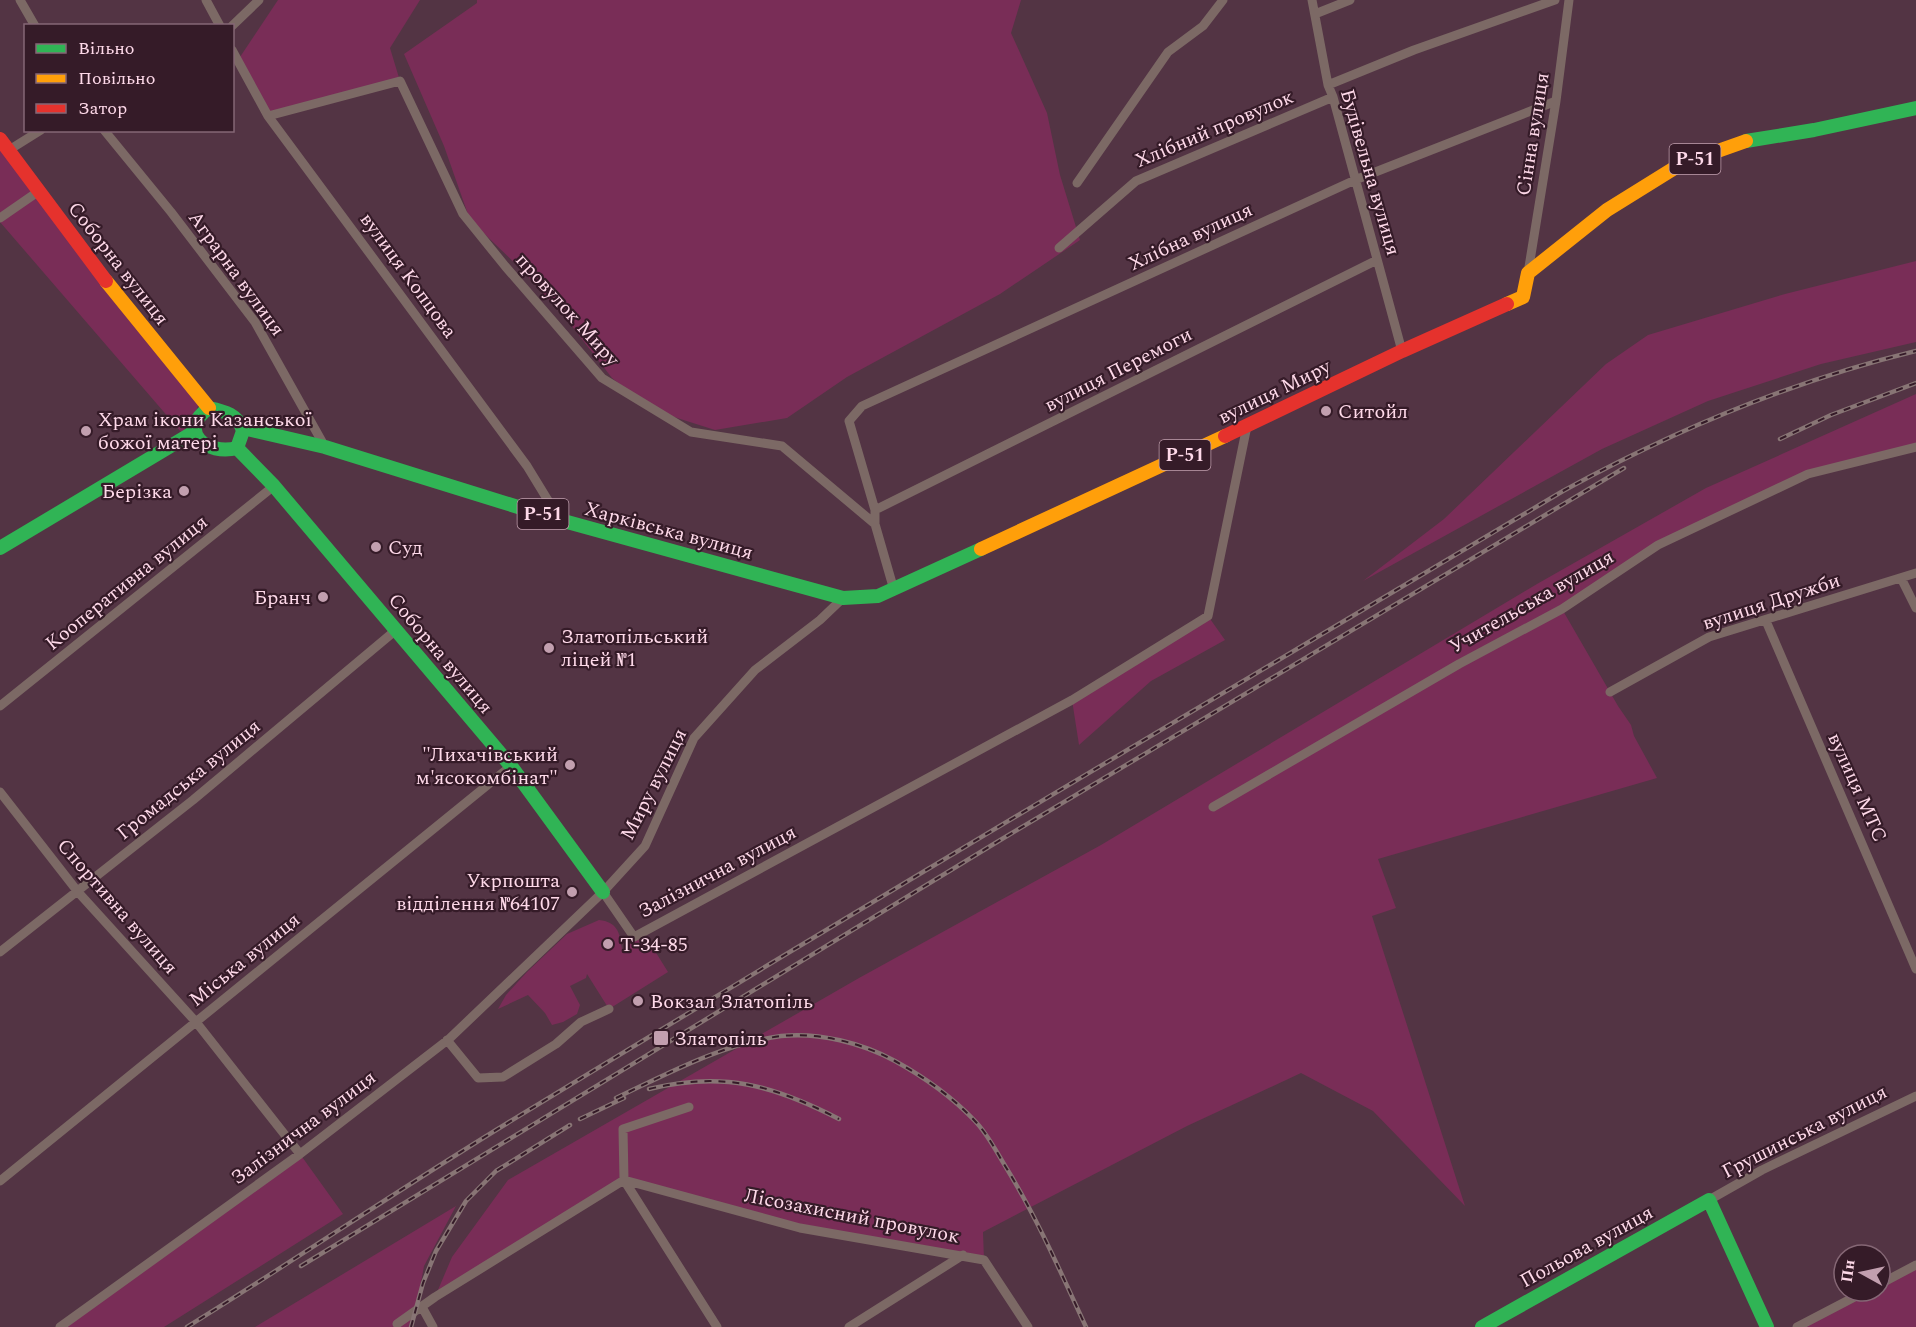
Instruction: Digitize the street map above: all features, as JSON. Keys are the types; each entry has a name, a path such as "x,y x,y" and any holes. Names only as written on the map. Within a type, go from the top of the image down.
{"main road":[{"name":"Р-51","path":"1528,273 1607,210 1682,164 1741,142 1814,130 1916,108"},
{"name":"Соборна вулиця","path":"0,139 121,301 209,408"},
{"name":"вулиця Миру","path":"843,598 878,596 894,590 1402,351 1523,297 1528,273"},
{"name":"Р-51","path":"209,408 230,414 243,428"},
{"path":"209,408 201,413 194,422 194,432 200,441 210,447 224,451 237,448 243,438 243,428"},
{"name":"Харківська вулиця","path":"243,428 325,447 560,520 843,598"},
{"path":"2,544 194,432"},
{"name":"Соборна вулиця","path":"237,448 274,486 511,766 603,892"},
{"path":"1709,1200 1767,1327"},
{"name":"Польова вулиця","path":"1482,1327 1709,1200"}],"street":[{"path":"20,0 35,24"},
{"path":"206,0 219,24"},
{"path":"234,24 260,0"},
{"path":"1077,183 1168,52 1203,26 1223,0"},
{"name":"Будівельна вулиця","path":"1312,0 1328,85 1334,97 1402,351"},
{"path":"1315,15 1350,0"},
{"path":"1328,85 1414,50 1555,0"},
{"name":"Сінна вулиця","path":"1528,273 1556,101 1569,0"},
{"name":"вулиця Копцова","path":"235,60 268,116 528,466 560,520"},
{"name":"провулок Миру","path":"268,116 400,81 463,214 602,378 691,432 783,446 875,524"},
{"name":"Хлібний провулок","path":"1059,248 1136,181 1334,97"},
{"name":"Хлібна вулиця","path":"875,510 849,421 862,406 1355,180 1556,101"},
{"path":"9,150 38,132"},
{"name":"Аграрна вулиця","path":"106,132 171,212 255,322 325,447"},
{"path":"0,218 39,191"},
{"name":"вулиця Перемоги","path":"875,510 1377,260"},
{"name":"Залізнична вулиця","path":"60,1327 300,1154 447,1040 603,892 634,937 1072,700 1208,616 1246,426"},
{"name":"Учительська вулиця","path":"1213,807 1459,664 1562,609 1658,545 1808,474 1916,447"},
{"name":"Кооперативна вулиця","path":"0,706 274,486"},
{"path":"875,510 875,524 894,590"},
{"name":"вулиця Дружби","path":"1610,692 1709,637 1916,573"},
{"path":"1901,578 1916,608"},
{"name":"Миру вулиця","path":"603,892 645,846 694,738 756,670 820,620 843,598"},
{"name":"вулиця МТС","path":"1766,621 1916,969"},
{"name":"Громадська вулиця","path":"0,952 193,800 396,630"},
{"name":"Міська вулиця","path":"0,1180 511,766"},
{"name":"Спортивна вулиця","path":"0,792 78,892 196,1022 300,1154"},
{"path":"447,1040 478,1078 503,1077 556,1044 581,1022 609,1009"},
{"name":"Грушинська вулиця","path":"1709,1200 1762,1170 1916,1096"},
{"path":"689,1107 623,1129 624,1180 717,1327"},
{"path":"397,1324 624,1180"},
{"name":"Лісозахисний провулок","path":"624,1180 800,1228 984,1260 1028,1327"},
{"path":"849,1327 963,1255"},
{"path":"1892,1278 1916,1265"},
{"path":"1797,1327 1843,1303"},
{"path":"422,1307 433,1327"}],"shaded area":[{"path":"278,0 420,0 390,48 400,81 268,116 238,60"},
{"path":"477,0 1021,0 1011,33 1047,113 1060,175 1080,240 1000,294 847,377 787,418 715,430 652,410 612,378 564,316 520,268 470,220 444,146 404,54 477,3"},
{"path":"0,139 200,401 191,423 182,433 0,222"},
{"path":"1916,261 1916,342 1821,364 1708,401 1602,449 1363,581 1444,519 1606,364 1648,335 1785,294"},
{"path":"1916,394 1916,447 1808,474 1658,545 1562,609 1631,725 1634,736 1657,778 1378,859 1396,908 1372,916 1465,1206 1373,1111 1301,1073 1187,1126 983,1232 984,1260 800,1228 624,1180 435,1297 452,1257 508,1180 859,978 1101,845 1537,584 1706,488"},
{"path":"1208,616 1225,640 1151,681 1079,745 1072,700"},
{"path":"599,920 614,926 622,949 645,935 668,972 609,1009 587,974 586,978 570,986 580,1005 577,1014 552,1025 545,1013 528,995 498,1009 506,995 527,972 567,934"},
{"path":"300,1154 343,1214 164,1327 60,1327"},
{"path":"456,1206 424,1266 413,1327 255,1327"},
{"path":"1916,1265 1916,1327 1797,1327 1843,1303 1892,1303 1892,1278"}],"railway":[{"path":"187,1327 461,1152 633,1047 1563,491 1648,448 1735,409 1824,377 1916,351"},
{"path":"1780,439 1831,415 1916,383"},
{"path":"301,1266 997,842 1624,468"},
{"path":"616,1098 717,1053 781,1036 825,1037 854,1044 882,1055 906,1067 937,1088 965,1111 984,1131 1029,1208 1086,1327"},
{"path":"649,1089 701,1081 747,1084 792,1097 839,1119"},
{"path":"580,1119 624,1098"},
{"path":"411,1327 423,1283 436,1251 466,1201 496,1171 570,1125"}],"traffic: fast":[{"path":"1746,141 1814,130 1916,108"},
{"path":"209,408 225,412 238,421 243,431 237,448 226,450 215,448 199,440 195,433 195,425 199,417 209,408"},
{"path":"243,428 325,447 560,520 843,598 878,596 981,549"},
{"path":"0,548 194,432"},
{"path":"237,448 274,486 511,766 603,892"},
{"path":"1482,1327 1709,1200 1767,1327"}],"traffic: slow":[{"path":"1507,304 1523,297 1528,273 1607,210 1681,164 1746,141"},
{"path":"106,281 209,408"},
{"path":"981,549 1225,436"}],"traffic: jam":[{"path":"0,139 106,281"},
{"path":"1225,436 1402,351 1507,304"}],"place":[{"name":"Ситойл","path":"1326,411"},
{"name":"Храм ікони Казанської божої матері","path":"86,431"},
{"name":"Берізка","path":"184,491"},
{"name":"Суд","path":"376,547"},
{"name":"Бранч","path":"323,597"},
{"name":"Златопільський ліцей №1","path":"549,648"},
{"name":"\"Лихачівський м'ясокомбінат\"","path":"570,765"},
{"name":"Укрпошта відділення №64107","path":"572,892"},
{"name":"Т-34-85","path":"608,944"},
{"name":"Вокзал Златопіль","path":"638,1001"},
{"name":"Златопіль","path":"661,1038"}]}
